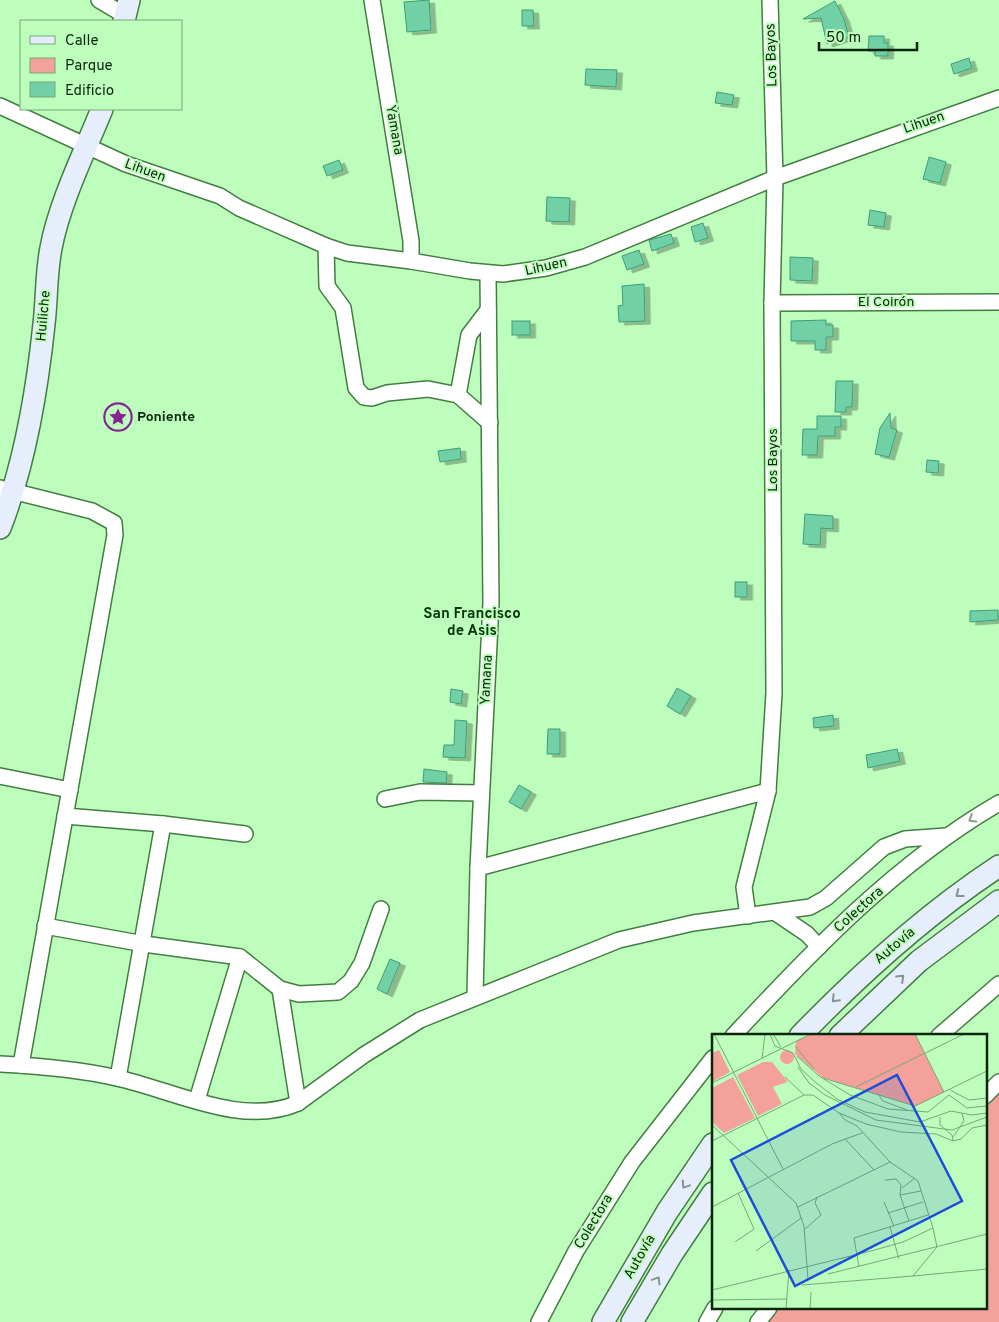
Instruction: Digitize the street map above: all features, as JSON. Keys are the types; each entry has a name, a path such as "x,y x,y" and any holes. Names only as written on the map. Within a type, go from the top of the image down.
{"street":[{"path":"99,0 126,12"},
{"name":"Yamana","path":"372,0 410,232 411,261"},
{"name":"Los Bayos","path":"748,916 744,887 768,791 774,692 772,303 775,178 770,0"},
{"name":"Lihuen","path":"0,106 126,164 220,196 239,208 326,246 347,253 488,273 522,273 585,257 775,178 999,98"},
{"name":"Huiliche","path":"0,528 6,489 31,411 40,360 51,247 60,215 102,110"},
{"path":"326,246 327,286 343,308 356,388 364,397 372,398 387,393 428,389 458,395 490,423"},
{"name":"Yamana","path":"475,996 481,793 491,603 488,273"},
{"name":"El Coirón","path":"772,303 999,302"},
{"path":"458,395 469,336 488,310"},
{"path":"6,489 92,511 114,523 115,535 21,1065"},
{"path":"0,776 70,790"},
{"path":"478,868 768,791"},
{"path":"386,799 420,792 481,793"},
{"name":"Colectora","path":"735,1034 819,947 898,874 946,836 999,803"},
{"path":"65,816 164,824 245,834"},
{"path":"118,1078 144,944 164,824"},
{"path":"0,1064 52,1067 118,1078 249,1112 273,1111 298,1103 402,1030 475,996 619,940 694,923 810,907 826,898 884,847 905,839 946,836"},
{"name":"Autovía","path":"802,1034 876,961 978,880 999,866"},
{"name":"Autovía","path":"842,1034 919,961 999,901"},
{"path":"45,926 144,944 240,957 280,989 299,994 338,992 351,981 362,963 381,909"},
{"path":"776,913 807,934 819,947"},
{"path":"197,1100 240,957"},
{"path":"941,1034 999,984"},
{"path":"280,989 298,1103"},
{"name":"Colectora","path":"540,1322 576,1250 632,1162 712,1059"},
{"path":"986,1095 999,1082"},
{"name":"Autovía","path":"603,1322 667,1212 712,1145"},
{"name":"Autovía","path":"632,1322 672,1254 712,1194"},
{"path":"707,1322 714,1310"},
{"path":"758,1322 767,1310"}],"green space":[{"path":"999,1082 999,1322 758,1322 767,1310 986,1310 986,1095"}],"building":[{"path":"429,0 431,30 407,32 404,2"},
{"path":"835,1 844,19 849,37 827,44 821,18 803,19"},
{"path":"522,10 533,10 534,26 522,26"},
{"path":"869,36 884,36 884,43 888,43 888,56 875,56 875,51 868,51"},
{"path":"969,58 972,68 954,74 951,64"},
{"path":"586,69 617,70 616,87 585,85"},
{"path":"717,92 734,95 732,105 715,103"},
{"path":"929,157 946,162 940,183 923,179"},
{"path":"339,160 343,170 327,176 323,166"},
{"path":"547,197 570,198 569,222 546,221"},
{"path":"870,210 886,213 884,227 868,225"},
{"path":"703,223 708,238 695,242 691,227"},
{"path":"671,234 674,243 652,251 649,240"},
{"path":"639,250 644,264 627,270 622,256"},
{"path":"790,257 813,258 812,281 790,280"},
{"path":"644,284 645,321 619,322 618,306 623,305 622,286"},
{"path":"826,320 826,325 833,325 833,337 826,337 826,350 815,350 815,341 791,341 791,321"},
{"path":"512,321 530,321 530,335 512,335"},
{"path":"836,381 853,381 852,407 846,407 846,412 835,412"},
{"path":"890,413 891,428 897,430 889,457 875,454 880,428"},
{"path":"817,416 841,416 841,427 835,427 835,436 818,436 817,455 802,455 803,429 817,429"},
{"path":"460,448 461,459 440,462 438,451"},
{"path":"927,460 939,461 938,473 926,472"},
{"path":"805,514 833,516 833,529 821,528 820,545 803,544"},
{"path":"735,582 747,582 747,597 735,597"},
{"path":"998,610 998,620 970,622 970,611"},
{"path":"677,688 691,696 680,714 667,706"},
{"path":"451,689 463,691 461,704 450,702"},
{"path":"833,715 834,726 814,728 813,718"},
{"path":"455,720 467,721 465,758 443,757 444,745 454,745"},
{"path":"548,729 560,729 560,754 547,754"},
{"path":"897,749 900,761 868,768 866,755"},
{"path":"424,769 447,772 446,783 423,782"},
{"path":"519,785 531,792 521,809 509,802"},
{"path":"390,959 400,963 387,994 377,989"}],"place":[{"name":"Poniente","path":"118,417"}],"district":[{"name":"San Francisco de Asis","path":"472,622"}]}
